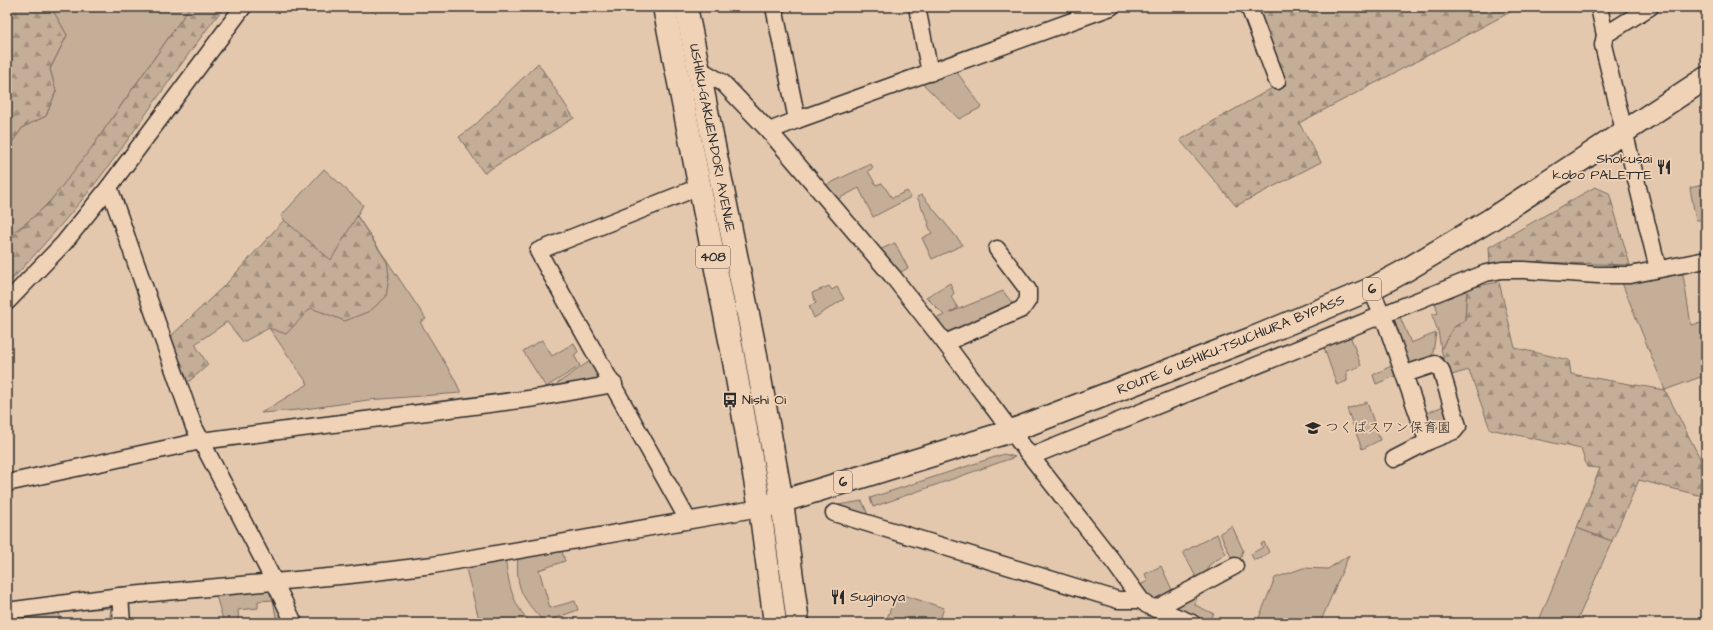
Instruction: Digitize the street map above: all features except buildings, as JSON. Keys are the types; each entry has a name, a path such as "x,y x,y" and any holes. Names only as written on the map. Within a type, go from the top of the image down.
{"highway":[{"name":"USHIKU-GAKUEN-DORI AVENUE","path":"686,7 753,339 782,502 798,623"},
{"name":"USHIKU-GAKUEN-DORI AVENUE","path":"661,11 732,350 760,508 775,623"},
{"name":"ROUTE 6 USHIKU-TSUCHIURA BYPASS","path":"760,508 1011,431 1253,338 1371,289 1401,273 1490,220 1704,82"}],"street":[{"path":"7,302 64,243 109,187 243,7"},
{"path":"774,7 796,120"},
{"path":"917,7 930,73"},
{"path":"769,132 796,120 1111,7"},
{"path":"1249,7 1278,81"},
{"path":"1598,7 1605,35 1603,45 1658,270"},
{"path":"1605,35 1650,7"},
{"path":"699,69 723,83 769,132 894,278 1115,564 1141,600 1155,609 1192,623"},
{"path":"109,187 194,427 274,581 294,623"},
{"path":"688,520 614,384 538,252 699,187"},
{"path":"945,343 1022,309 1028,300 1028,290 997,249"},
{"path":"1032,456 1486,273 1502,270 1630,275 1706,260"},
{"path":"1371,289 1405,374 1426,438 1429,441"},
{"path":"1394,459 1429,441 1454,431 1458,426 1441,370 1435,364 1405,374"},
{"path":"7,483 201,441 536,398 614,384"},
{"path":"7,611 120,596 350,575 433,565 760,508"},
{"path":"834,513 1118,600 1141,600"},
{"path":"1155,609 1235,566"},
{"path":"120,596 122,623"}],"green space":[{"path":"7,7 51,7 67,35 50,69 56,91 46,116 23,127 7,149"},
{"path":"51,7 190,7 67,181 38,213 7,235 7,149 23,127 46,116 56,91 50,69 67,35"},
{"path":"190,7 224,7 194,46 108,167 59,227 7,285 7,240 48,204 90,150"},
{"path":"1255,7 1520,7 1299,123 1321,162 1236,206 1180,140 1283,82"},
{"path":"538,63 574,118 484,173 459,137 474,126"},
{"path":"956,71 982,107 959,119 922,83"},
{"path":"871,164 873,168 868,171 876,185 882,183 892,198 907,191 911,197 873,217 859,188 836,200 826,185"},
{"path":"324,169 363,205 357,216 426,319 420,322 454,378 461,393 368,400 298,410 261,413 308,384 269,328 284,220 281,216"},
{"path":"1706,184 1706,218 1696,221 1690,188"},
{"path":"1595,187 1609,193 1630,265 1506,261 1490,264 1489,247"},
{"path":"922,195 963,245 932,259 922,238 932,233 917,197"},
{"path":"357,216 387,262 389,276 386,297 370,311 345,321 311,308 286,334 269,328 243,342 227,322 195,344 208,365 186,384 169,338 227,283 284,220 331,260"},
{"path":"895,243 908,268 896,275 879,250"},
{"path":"1683,274 1691,325 1706,322 1706,375 1665,390 1622,283"},
{"path":"1499,282 1515,348 1569,360 1571,374 1665,390 1706,470 1706,497 1639,480 1612,541 1577,528 1600,468 1587,467 1581,449 1490,429 1469,370 1448,376 1441,349 1453,328 1465,320 1467,288"},
{"path":"950,283 954,293 951,297 958,308 949,313 1003,291 1016,308 944,334 933,320 944,315 926,297"},
{"path":"829,286 832,290 837,287 844,299 814,318 809,306 816,303 812,293"},
{"path":"1467,288 1465,320 1453,328 1441,349 1438,331 1432,315 1438,313 1434,299"},
{"path":"1405,311 1407,314 1400,317 1411,343 1436,333 1432,359 1408,366 1392,316"},
{"path":"1350,335 1361,366 1347,371 1347,381 1337,385 1323,345"},
{"path":"542,340 552,356 574,343 578,352 574,355 580,366 546,387 523,351"},
{"path":"593,359 602,375 600,382 552,387"},
{"path":"1391,366 1395,376 1376,384 1373,375"},
{"path":"1367,402 1380,440 1362,449 1347,409"},
{"path":"1443,406 1448,422 1445,427 1431,432 1425,414"},
{"path":"1004,454 1015,457 873,507 870,498"},
{"path":"862,501 867,512 865,516 838,508 838,505"},
{"path":"1232,526 1243,550 1240,560 1233,561 1220,533"},
{"path":"1577,528 1612,541 1576,623 1538,623"},
{"path":"1217,534 1226,554 1209,565 1206,575 1198,581 1183,552"},
{"path":"1264,542 1269,552 1262,558 1254,560 1251,554 1263,547 1261,544"},
{"path":"561,548 565,561 539,570 550,608 575,601 578,610 544,622 531,607 522,593 518,578 518,558"},
{"path":"1349,555 1320,623 1257,623 1275,578 1303,568 1328,569"},
{"path":"505,557 512,593 524,616 531,623 480,623 465,565"},
{"path":"1161,566 1174,594 1156,605 1147,599 1140,585 1148,581 1145,574"},
{"path":"272,587 288,623 277,623 273,600 258,601 258,608 238,610 239,623 224,623 215,592"},
{"path":"1198,592 1195,605 1214,614 1208,622 1169,607"},
{"path":"897,593 944,608 939,623 885,623"},
{"path":"115,602 118,623 109,623 111,608 59,611 61,623 19,623 7,620 7,616"}],"place":[{"name":"Shokusai kobo PALETTE","path":"1664,167"},
{"name":"Nishi Oi","path":"730,400"},
{"name":"つくばスワン保育園","path":"1313,428"},
{"name":"Suginoya","path":"838,597"}]}
